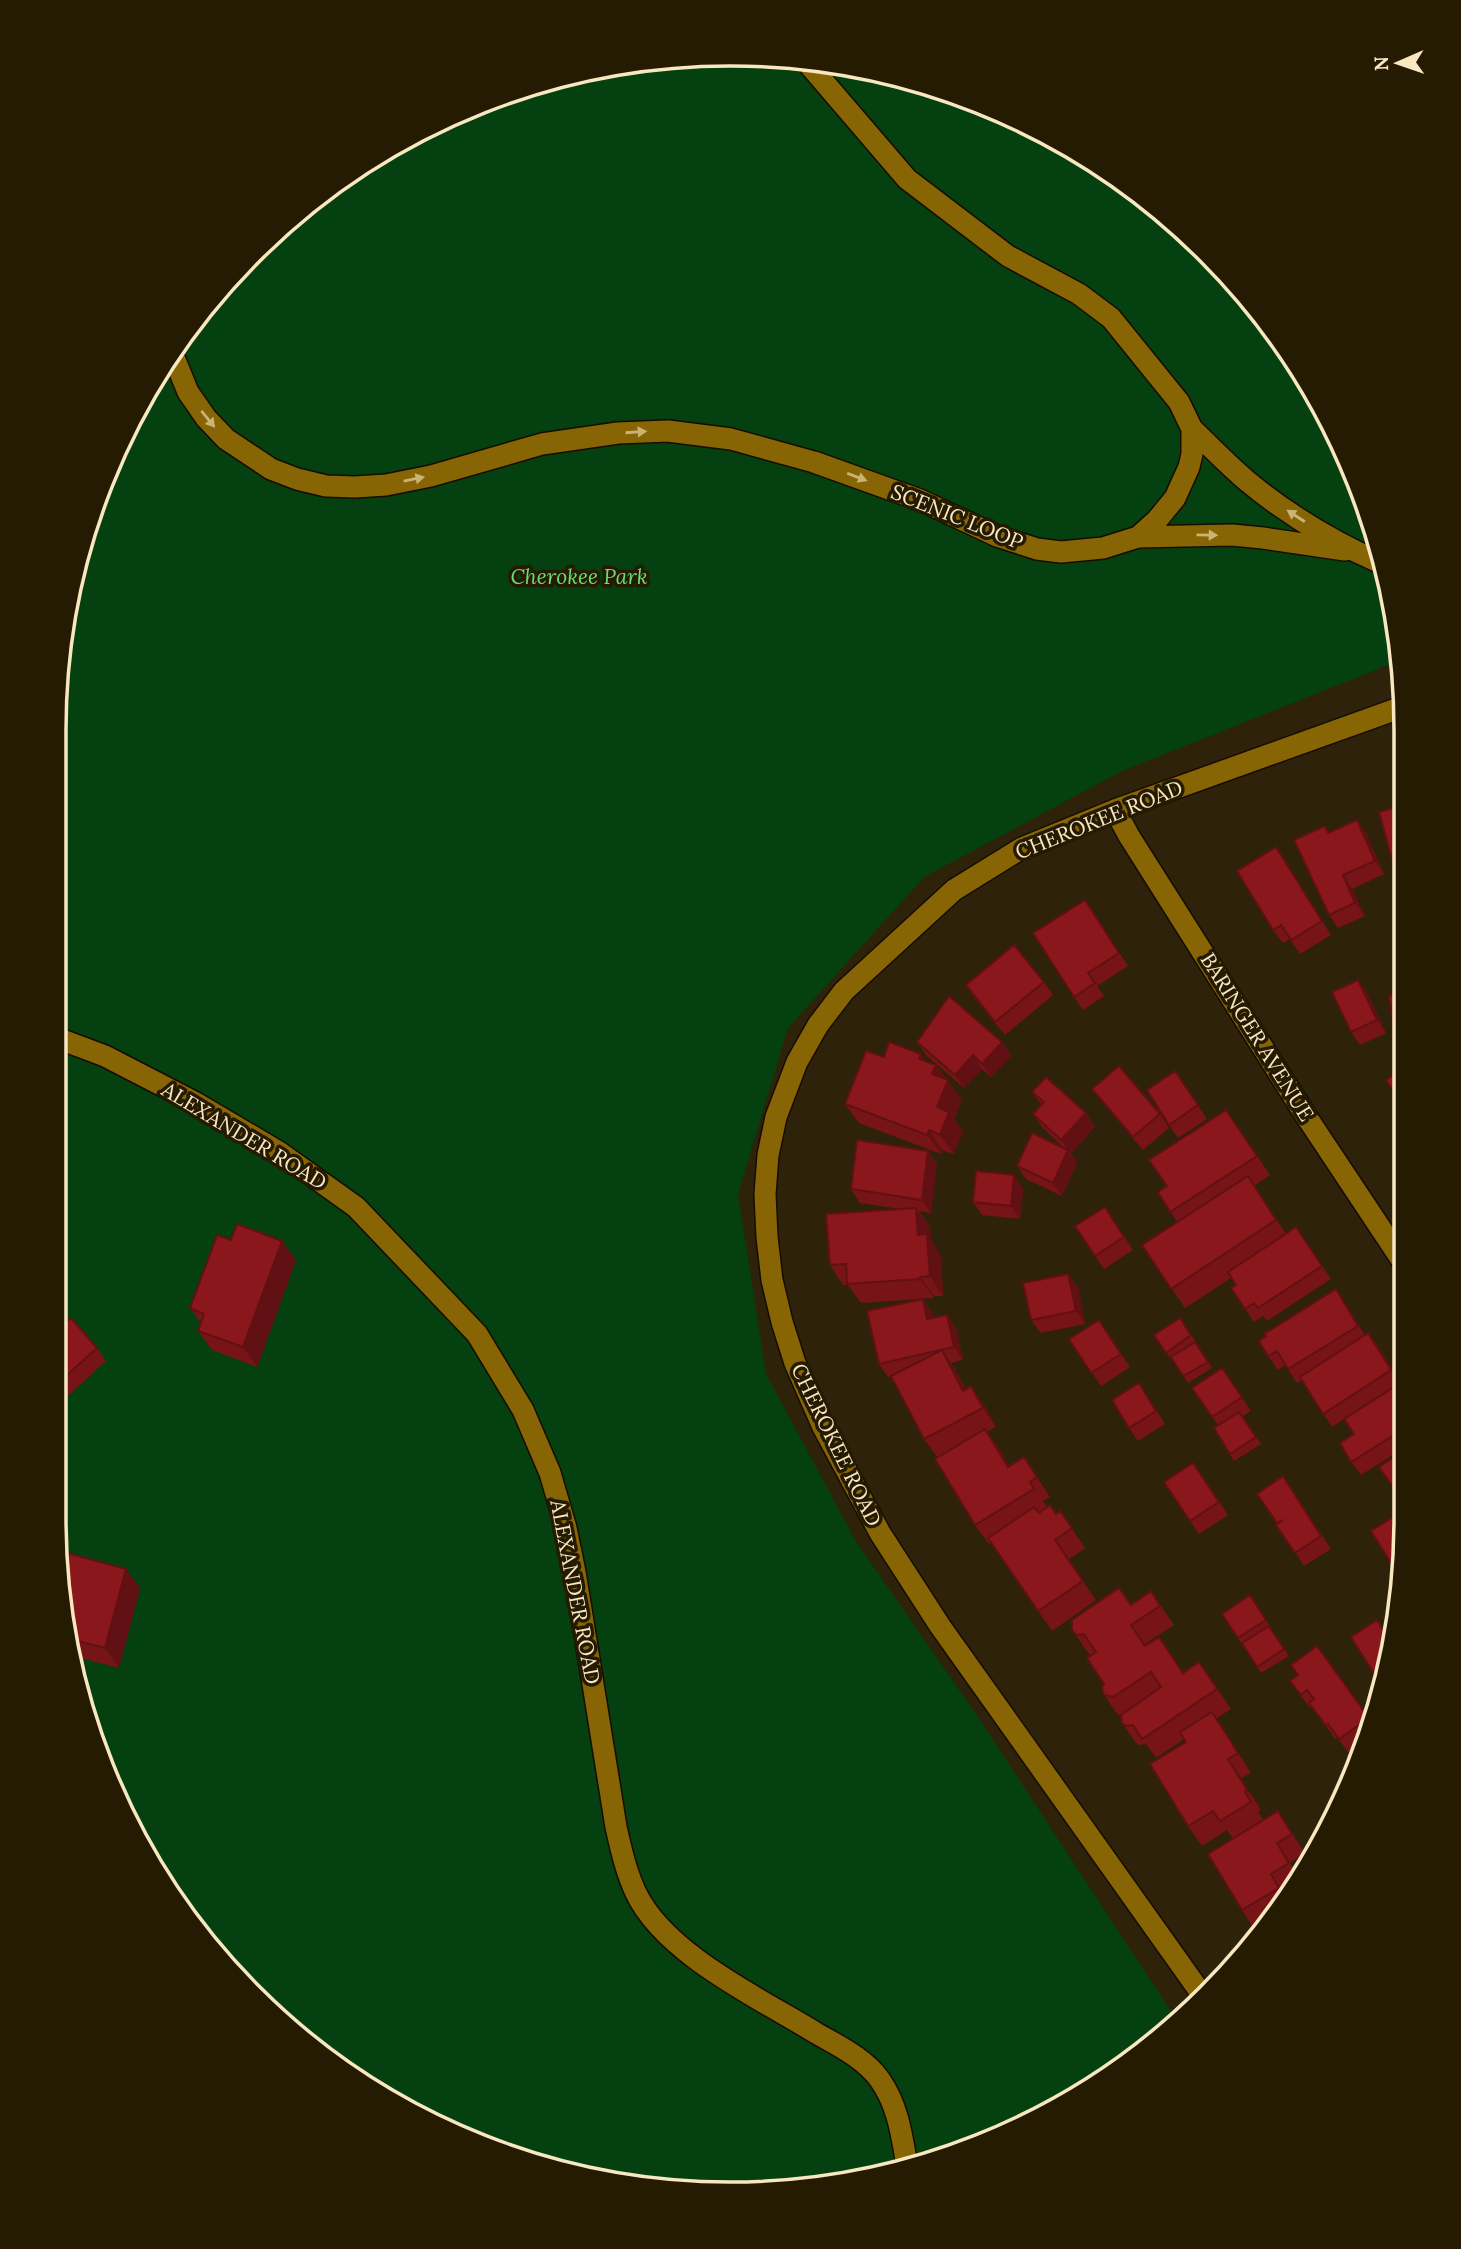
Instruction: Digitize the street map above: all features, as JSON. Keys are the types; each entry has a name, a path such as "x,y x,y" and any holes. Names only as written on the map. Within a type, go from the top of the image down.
{"street":[{"path":"815,72 906,179 1008,256 1079,294 1111,318 1179,402 1192,429 1247,481 1297,517 1354,552 1372,560"},
{"name":"SCENIC LOOP","path":"177,364 188,392 206,418 226,439 271,469 326,486 386,485 431,476 542,444 618,433 668,431 731,439 814,462 920,500 998,536 1037,549 1061,552 1103,548 1139,537 1157,520 1178,491 1192,454 1192,429"},
{"path":"1139,537 1209,535 1263,538 1354,552"},
{"name":"CHEROKEE ROAD","path":"1198,1990 940,1626 880,1533 823,1427 795,1363 775,1290 767,1237 765,1194 768,1155 776,1117 797,1062 818,1025 844,991 954,890 1022,848 1115,810 1394,710"},
{"name":"BARINGER AVENUE","path":"1115,810 1306,1116 1394,1248"},
{"name":"ALEXANDER ROAD","path":"66,1041 105,1056 196,1102 301,1167 356,1207 477,1334 523,1410 550,1473 575,1572 616,1827 637,1895 661,1930 707,1967 871,2069 894,2102 906,2159"}],"green space":[{"name":"Cherokee Park","path":"730,66 817,72 860,79 944,102 985,117 1063,155 1135,204 1168,231 1230,293 1257,326 1306,399 1326,437 1344,476 1372,559 1382,601 1391,664 1122,771 924,877 788,1028 738,1194 766,1374 857,1543 980,1720 1173,2014 1135,2045 1062,2094 985,2132 944,2147 860,2170 817,2177 774,2181 687,2181 601,2170 559,2160 476,2132 398,2094 326,2045 293,2018 231,1956 178,1887 155,1850 117,1773 89,1690 72,1605 66,1518 66,730 72,644 89,559 117,476 155,398 204,326 261,261 326,204 399,155 476,117 559,89 601,79 687,68"}],"building":[{"path":"1394,808 1394,867 1379,812"},
{"path":"1357,820 1375,861 1343,875 1355,903 1329,915 1294,840 1325,826 1328,833"},
{"path":"1276,847 1322,921 1291,940 1281,925 1273,930 1237,871"},
{"path":"1085,900 1119,953 1088,973 1095,983 1074,997 1033,933"},
{"path":"1014,945 1044,982 995,1022 966,985"},
{"path":"1358,980 1377,1020 1351,1032 1332,992"},
{"path":"1394,995 1394,1028 1389,996"},
{"path":"949,996 1002,1042 982,1064 973,1055 955,1075 917,1042"},
{"path":"889,1042 921,1054 919,1059 936,1065 932,1074 948,1080 937,1107 949,1112 940,1135 929,1130 927,1135 845,1104 866,1051 884,1057"},
{"path":"1119,1066 1160,1114 1133,1137 1092,1089"},
{"path":"1175,1071 1198,1105 1169,1125 1147,1090"},
{"path":"1394,1075 1394,1092 1386,1080"},
{"path":"1046,1077 1086,1113 1061,1140 1033,1114 1044,1102 1032,1092"},
{"path":"1226,1110 1257,1156 1170,1212 1158,1192 1167,1186 1149,1160"},
{"path":"1032,1133 1068,1150 1053,1183 1017,1166"},
{"path":"857,1140 928,1151 922,1200 851,1189"},
{"path":"976,1171 1014,1175 1011,1206 973,1202"},
{"path":"1248,1176 1276,1220 1171,1289 1142,1245"},
{"path":"1105,1207 1124,1237 1095,1256 1075,1226"},
{"path":"916,1208 918,1235 927,1234 930,1276 847,1284 846,1264 830,1265 826,1214"},
{"path":"237,1224 282,1241 243,1347 198,1331 204,1314 190,1308 217,1235 231,1240"},
{"path":"1296,1227 1322,1266 1258,1308 1254,1303 1245,1309 1231,1288 1236,1285 1228,1272"},
{"path":"1068,1274 1076,1311 1031,1320 1023,1283"},
{"path":"1336,1289 1358,1326 1288,1369 1277,1351 1268,1356 1259,1341 1266,1336 1264,1334"},
{"path":"923,1299 927,1319 947,1315 954,1347 879,1364 867,1311"},
{"path":"71,1318 97,1348 66,1376 66,1322"},
{"path":"1180,1318 1191,1335 1166,1353 1154,1335"},
{"path":"1099,1320 1121,1354 1091,1373 1069,1339"},
{"path":"1368,1333 1391,1370 1323,1414 1300,1377"},
{"path":"1195,1342 1208,1362 1183,1376 1171,1357"},
{"path":"942,1350 963,1391 971,1386 983,1408 924,1439 891,1376"},
{"path":"1222,1368 1242,1397 1212,1417 1192,1388"},
{"path":"1139,1383 1156,1411 1129,1428 1112,1400"},
{"path":"1394,1387 1394,1435 1351,1462 1340,1443 1354,1434 1344,1419"},
{"path":"1239,1412 1256,1437 1230,1454 1214,1428"},
{"path":"985,1429 1008,1467 1024,1457 1037,1477 1030,1482 1034,1489 975,1525 935,1459"},
{"path":"1394,1457 1394,1489 1379,1467"},
{"path":"1193,1463 1219,1502 1190,1521 1164,1482"},
{"path":"1283,1476 1321,1536 1295,1553 1276,1525 1283,1520 1277,1523 1257,1494"},
{"path":"1050,1505 1056,1514 1060,1511 1072,1528 1055,1540 1083,1581 1038,1611 988,1538 1034,1507 1039,1513"},
{"path":"1394,1516 1393,1566 1371,1531"},
{"path":"68,1553 126,1569 105,1648 78,1641"},
{"path":"1119,1588 1131,1605 1151,1591 1160,1606 1131,1625 1145,1646 1159,1637 1183,1673 1199,1662 1217,1689 1142,1739 1133,1725 1126,1726 1122,1723 1121,1715 1161,1687 1151,1672 1113,1697 1104,1695 1104,1684 1087,1658 1096,1652 1084,1634 1076,1635 1072,1630 1072,1620"},
{"path":"1250,1595 1266,1620 1238,1638 1222,1614"},
{"path":"1377,1620 1385,1632 1377,1669 1373,1672 1351,1637"},
{"path":"1269,1626 1284,1649 1257,1667 1242,1643"},
{"path":"1317,1646 1365,1713 1362,1723 1339,1739 1309,1703 1314,1699 1307,1690 1301,1695 1290,1681 1298,1675 1291,1665"},
{"path":"1212,1712 1238,1753 1228,1759 1247,1790 1245,1792 1251,1802 1220,1821 1213,1811 1188,1826 1150,1764 1186,1742 1180,1732"},
{"path":"1278,1811 1292,1834 1277,1843 1289,1863 1271,1874 1279,1888 1242,1910 1208,1854"}]}
